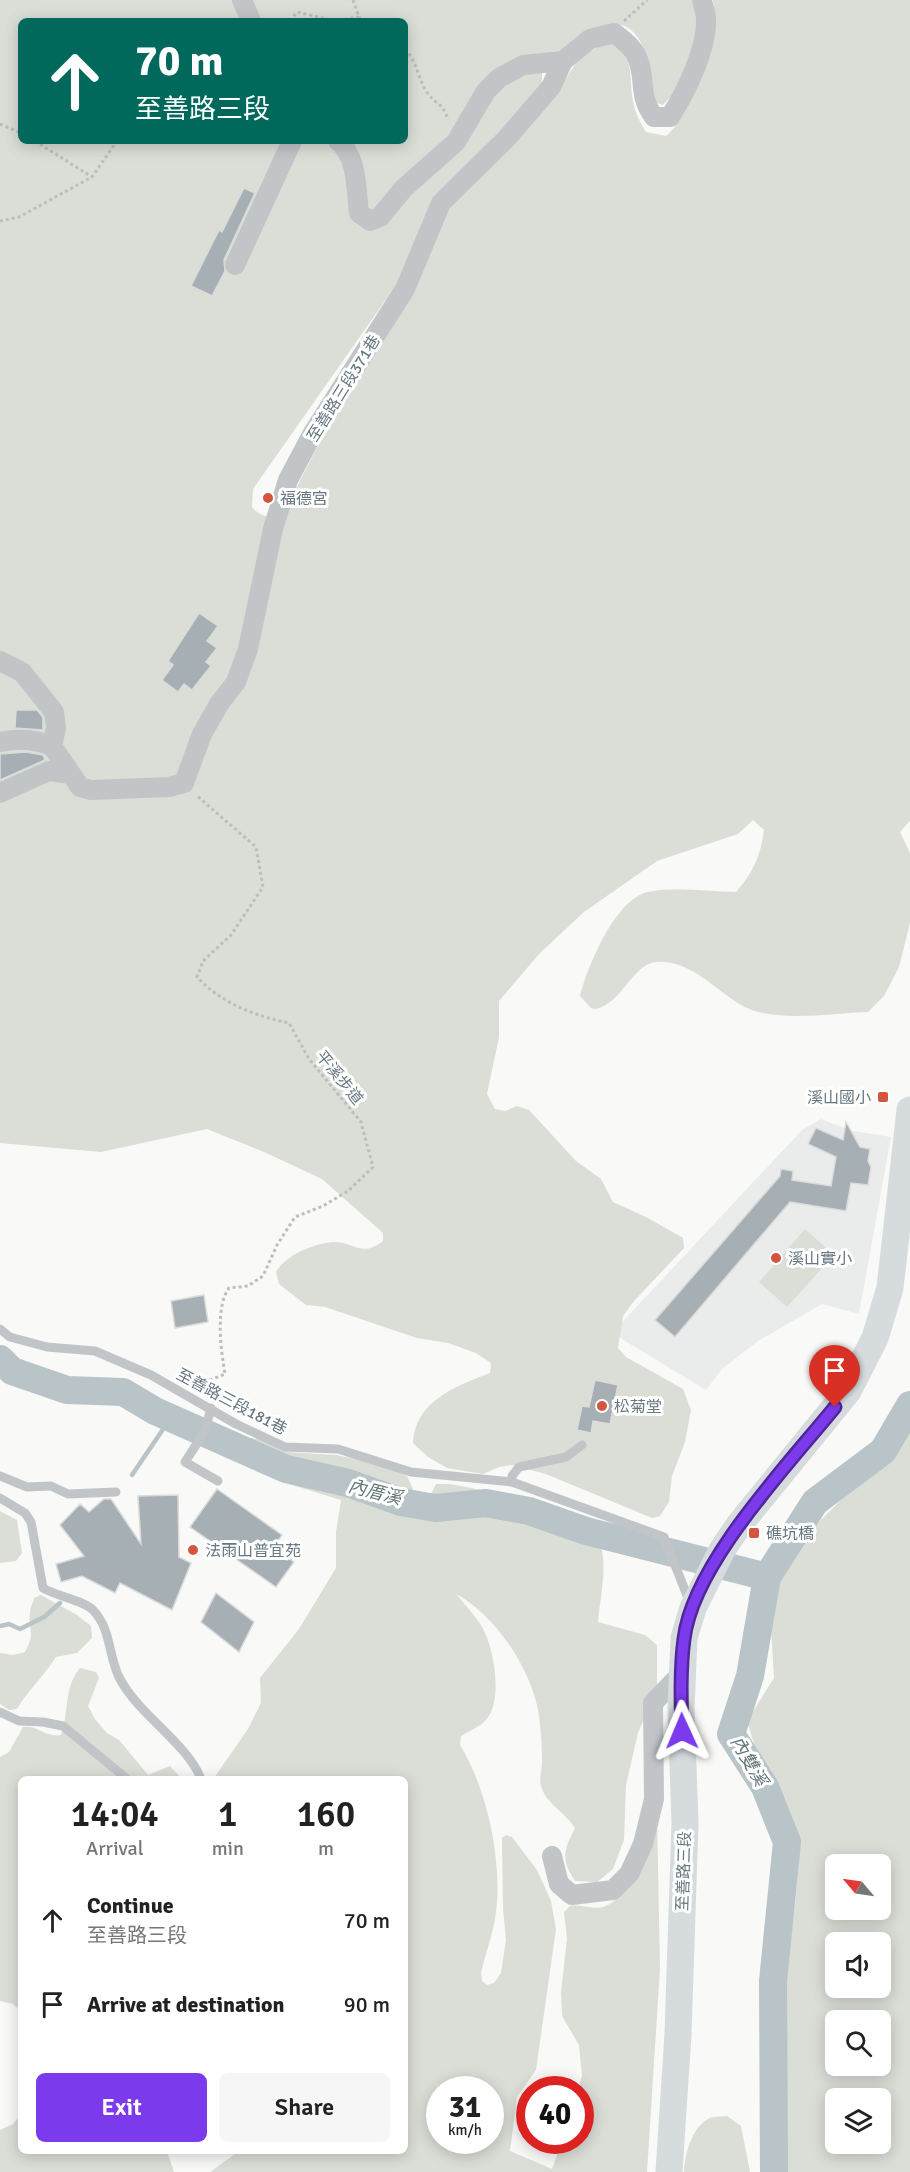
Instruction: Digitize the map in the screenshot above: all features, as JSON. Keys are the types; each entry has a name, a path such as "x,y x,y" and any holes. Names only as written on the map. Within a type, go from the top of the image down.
{"street":[{"path":"242,0 251,18"},
{"path":"614,33 627,43 638,58 644,104 654,117 670,117 685,94 702,45 706,19 702,0"},
{"name":"至善路三段371巷","path":"184,783 202,734 219,704 236,682 248,649 273,529 288,480 313,433 405,289 441,202 507,138 551,87 563,61 590,39 614,33"},
{"path":"341,144 350,154 355,174 359,213 370,220 380,217 404,188 456,141 486,91 500,78 523,65 563,61"},
{"path":"235,265 291,144"},
{"path":"0,661 22,672 54,712 56,728 52,747"},
{"path":"0,742 39,741 52,747 80,787 91,790 169,787 184,783"},
{"path":"0,793 49,771 70,774"},
{"name":"至善路三段","path":"669,2172 678,2034 684,1835 682,1673 684,1638 693,1608 722,1550 739,1525 848,1391 875,1338 890,1288 910,1110"},
{"path":"552,1856 559,1884 572,1895 613,1890 629,1874 643,1844 654,1799 654,1703 682,1673"}],"lane":[{"name":"至善路三段181巷","path":"0,1329 10,1337 47,1347 95,1351 151,1375 236,1424 285,1447 338,1449 411,1472 512,1482 664,1537 677,1568 681,1585 693,1608"},
{"path":"211,1408 205,1431 185,1462 218,1481"},
{"path":"512,1482 512,1476 519,1467 566,1457 582,1445"},
{"path":"0,1476 27,1487 51,1486 68,1494 116,1492"},
{"path":"0,1498 25,1513 31,1522 43,1588 92,1608 108,1635 119,1677 136,1703 183,1753 199,1776"},
{"path":"0,1712 19,1721 63,1726 123,1776"}],"path":[{"path":"353,0 359,17 353,18"},
{"path":"614,33 628,15 647,0"},
{"path":"292,18 297,12 322,18"},
{"path":"408,52 428,94 443,106 456,141"},
{"path":"0,124 18,132"},
{"path":"40,144 92,177"},
{"path":"0,221 19,217 92,177 115,144"},
{"name":"平溪步道","path":"181,1392 225,1374 221,1347 222,1297 229,1288 248,1286 263,1276 277,1245 295,1217 323,1206 348,1191 373,1167 362,1122 309,1059 289,1023 262,1017 211,992 197,977 203,961 231,935 263,887 256,847 184,783"}],"shaded area":[{"path":"0,0 695,0 697,28 692,57 680,83 663,105 654,102 648,64 641,43 633,31 623,26 603,27 593,32 542,68 542,83 496,138 444,190 430,212 399,281 253,489 252,507 264,516 273,516 286,508 346,391 380,345 417,275 431,239 451,201 518,137 560,88 579,58 608,41 617,47 630,67 634,105 642,125 646,132 666,136 690,101 703,68 714,24 713,0 910,0 910,821 900,832 910,853 910,923 899,967 884,996 868,1012 789,1016 758,1012 735,1001 693,971 669,962 648,964 613,999 596,1009 591,1008 580,996 589,968 605,935 625,907 636,897 659,890 736,892 752,871 761,848 764,830 753,820 738,834 657,861 584,912 539,954 499,1001 499,1037 487,1094 495,1109 505,1111 517,1106 529,1110 576,1161 601,1179 613,1202 683,1238 684,1248 634,1301 623,1316 618,1348 626,1357 683,1389 691,1410 685,1442 672,1476 669,1502 660,1516 652,1518 546,1474 511,1465 483,1474 447,1468 428,1457 413,1443 415,1428 429,1406 451,1390 490,1373 491,1363 476,1353 448,1343 417,1338 325,1307 306,1305 279,1284 276,1272 286,1260 309,1247 334,1242 363,1249 383,1241 383,1233 322,1179 207,1129 101,1152 0,1143"},
{"name":"溪山實小","path":"821,1119 853,1131 891,1137 859,1314 822,1304 758,1341 722,1369 706,1390 612,1333 802,1130"},
{"path":"805,1229 834,1255 787,1307 759,1282"},
{"path":"910,1431 910,2172 781,2172 782,1986 795,1905 799,1861 789,1818 775,1777 757,1753 747,1721 774,1678 771,1629 776,1586 805,1536 840,1501 888,1462"},
{"path":"251,1438 262,1440 287,1452 336,1455 367,1461 400,1473 407,1476 413,1489 411,1510 416,1517 423,1519 436,1484 450,1484 510,1496 556,1510 592,1530 600,1543 603,1582 598,1622 645,1635 657,1645 657,1689 638,1733 626,1785 624,1840 613,1869 597,1882 575,1881 567,1866 565,1854 575,1828 551,1803 541,1786 540,1722 529,1681 521,1664 498,1630 471,1603 456,1594 476,1618 486,1636 493,1661 496,1689 491,1713 483,1723 461,1736 460,1745 479,1784 486,1806 495,1853 497,1898 494,1926 481,1973 482,1981 487,1985 494,1983 501,1973 506,1940 502,1838 506,1835 512,1837 537,1870 551,1901 556,1929 536,2070 532,2076 516,2076 516,2105 510,2151 552,2169 557,2154 594,2154 594,2076 582,2076 579,2045 562,2016 561,1992 567,1939 564,1912 570,1906 603,1907 623,1892 638,1867 657,1815 660,1969 647,2172 210,2172 235,2154 408,2154 408,1776 216,1776 248,1729 261,1703 260,1678 299,1629 336,1568 336,1532 341,1500 289,1484 235,1452 240,1444"},
{"path":"0,1511 17,1520 22,1553 16,1561 0,1563"},
{"path":"41,1595 77,1615 91,1626 92,1638 77,1653 56,1657 17,1709 9,1710 0,1704 0,1653 13,1655 25,1652 31,1636 31,1607 34,1598"},
{"path":"80,1668 96,1672 99,1678 88,1706 107,1733 119,1740 148,1775 170,1766 179,1776 18,1776 18,2008 13,2004 0,2001 0,1757 9,1752 23,1727 51,1735 61,1735 69,1691"},
{"path":"727,2116 741,2126 750,2172 684,2172 688,2150 697,2129 710,2118"},
{"path":"18,2118 18,2154 168,2154 174,2172 0,2172 0,2130 13,2124"}],"building":[{"path":"244,188 255,193 224,260 225,271 212,296 191,286 219,230 222,232"},
{"path":"199,613 218,626 207,641 217,648 206,662 211,666 192,690 184,684 178,692 162,680 173,665 168,661"},
{"path":"16,710 37,710 43,717 43,730 15,728"},
{"path":"26,752 43,755 45,760 0,780 0,754"},
{"path":"846,1122 860,1147 870,1149 868,1161 871,1167 868,1185 851,1183 846,1211 790,1202 675,1337 655,1320 780,1176 781,1169 793,1171 792,1180 831,1186 836,1157 808,1144 816,1128 843,1140"},
{"path":"204,1295 208,1322 175,1328 171,1301"},
{"name":"松菊堂","path":"595,1380 618,1385 610,1424 593,1421 591,1433 577,1430 582,1406 589,1407"},
{"path":"217,1489 282,1535 274,1547 294,1562 276,1587 190,1527"},
{"path":"178,1495 179,1557 191,1563 172,1610 120,1583 115,1593 82,1576 61,1582 56,1564 84,1556 60,1525 80,1504 89,1512 104,1499 111,1499 141,1544 138,1496"},
{"path":"216,1593 254,1622 239,1652 201,1622"}],"waterway":[{"name":"內厝溪","path":"0,1359 12,1371 67,1390 123,1392 155,1411 286,1469 348,1483 401,1502 435,1508 486,1503 529,1511 586,1531 767,1577"},
{"name":"內雙溪","path":"774,2172 773,1981 787,1842 765,1787 731,1734 750,1676 767,1577 815,1502 883,1451 910,1405"},
{"path":"132,1475 172,1416"},
{"path":"0,1626 9,1624 20,1629 44,1617 60,1603"}],"place":[{"name":"福德宮","path":"268,498"},
{"name":"溪山國小","path":"883,1097"},
{"name":"溪山實小","path":"776,1258"},
{"name":"松菊堂","path":"602,1406"},
{"name":"礁坑橋","path":"754,1533"},
{"name":"法雨山普宜苑","path":"193,1550"}],"route":[{"path":"682,1731 684,1638 693,1608 707,1576 739,1525 835,1407"}]}
